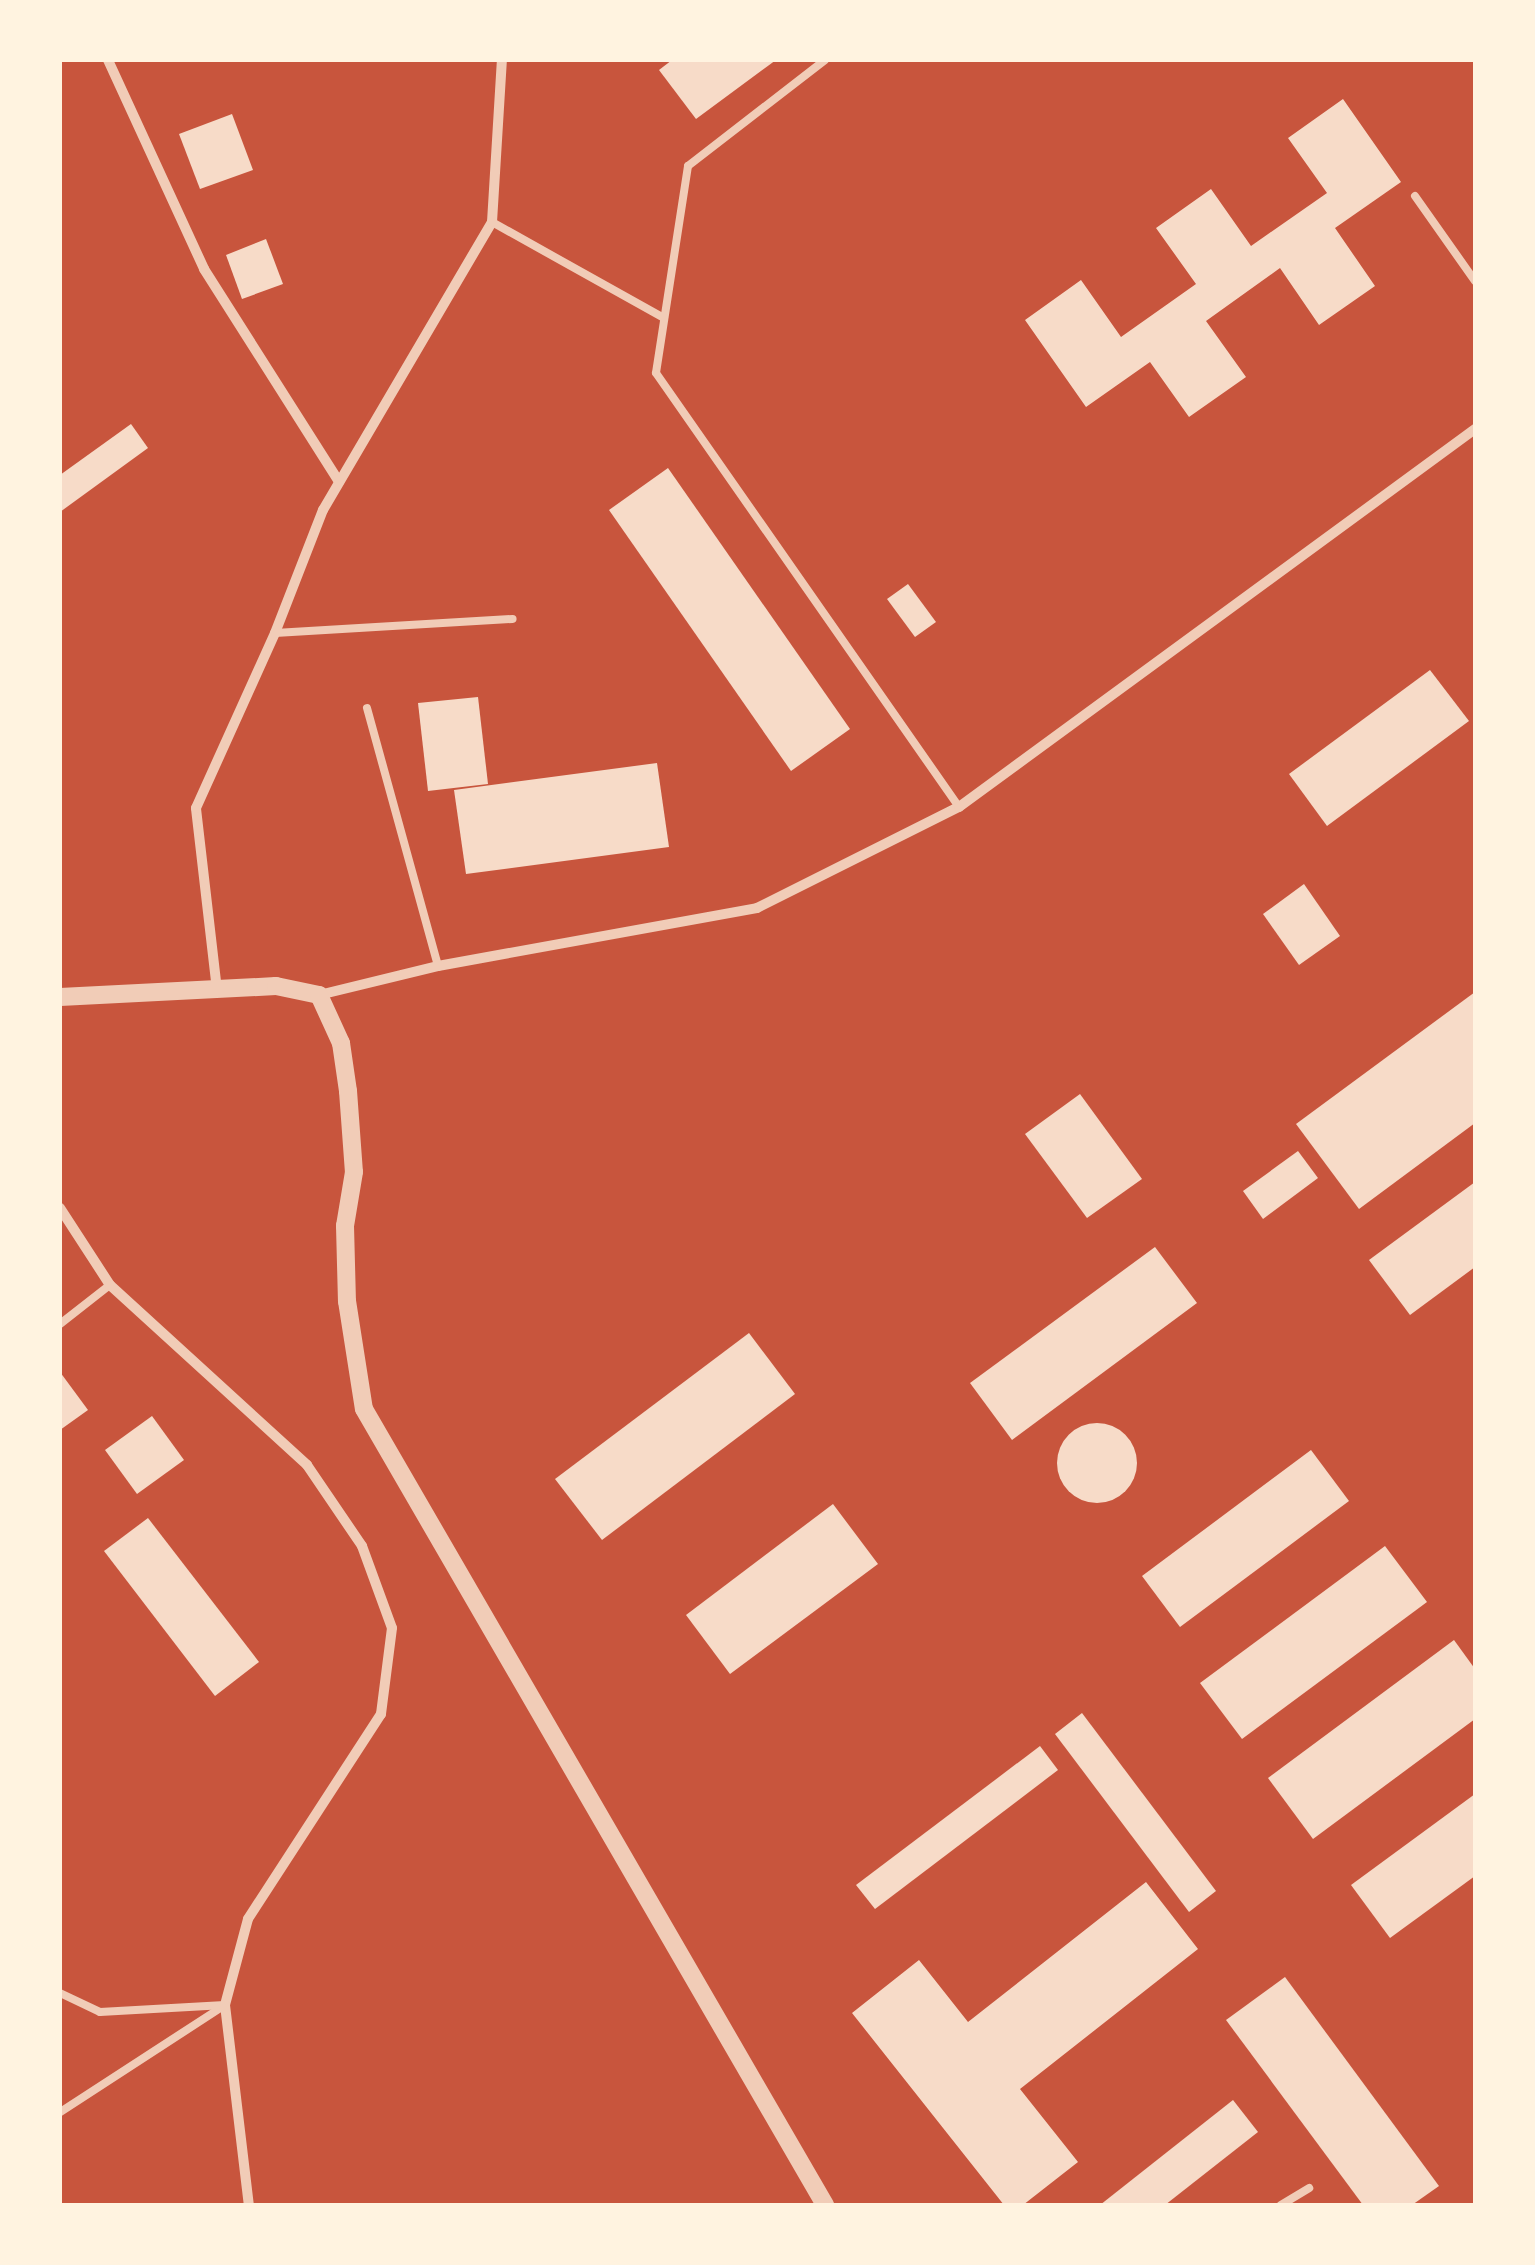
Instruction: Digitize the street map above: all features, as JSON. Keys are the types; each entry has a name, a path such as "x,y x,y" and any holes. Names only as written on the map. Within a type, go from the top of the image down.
{"street":[{"path":"108,60 204,269 339,482"},
{"path":"218,991 196,808 275,633 323,510 492,222 502,60"},
{"path":"60,997 276,986 318,995 438,966 757,908 958,807 1475,429"},
{"path":"318,995 341,1043 348,1091 354,1172 345,1226 347,1301 364,1409 825,2205"},
{"path":"60,1208 110,1285 306,1465 362,1546 392,1628 382,1714 248,1919 225,2005 249,2205"}],"lane":[{"path":"826,60 688,166 656,374 958,807"},
{"path":"1415,196 1475,280"},
{"path":"492,222 664,318"},
{"path":"275,633 513,619"},
{"path":"367,708 438,966"},
{"path":"60,1324 110,1285"},
{"path":"60,1993 100,2012 225,2005"},
{"path":"60,2112 225,2005"},
{"path":"1281,2205 1310,2188"}],"building":[{"path":"672,60 776,60 696,119 659,70"},
{"path":"1343,99 1401,182 1335,228 1375,286 1319,325 1280,268 1206,321 1246,377 1189,417 1150,362 1086,407 1025,320 1081,280 1121,337 1196,284 1156,228 1211,189 1251,246 1327,193 1288,138"},
{"path":"232,114 253,170 200,189 179,134"},
{"path":"266,239 283,284 242,299 226,255"},
{"path":"131,424 148,448 60,512 60,475"},
{"path":"668,468 850,729 791,771 609,510"},
{"path":"908,584 936,622 915,637 887,599"},
{"path":"1430,670 1469,721 1327,826 1289,774"},
{"path":"478,697 488,784 428,791 418,703"},
{"path":"657,763 669,847 466,874 454,790"},
{"path":"1304,884 1340,936 1299,965 1263,914"},
{"path":"1475,992 1475,1123 1359,1209 1296,1124"},
{"path":"1080,1094 1142,1179 1087,1218 1025,1134"},
{"path":"1298,1151 1318,1178 1263,1219 1243,1191"},
{"path":"1475,1182 1475,1267 1410,1315 1369,1260"},
{"path":"1155,1247 1197,1303 1012,1440 970,1383"},
{"path":"749,1333 795,1394 602,1540 555,1479"},
{"path":"60,1372 88,1410 60,1430"},
{"path":"152,1416 184,1460 137,1494 105,1450"},
{"path":"1097,1423 1112,1426 1125,1435 1134,1448 1134,1478 1125,1491 1112,1500 1097,1503 1082,1500 1069,1491 1060,1478 1057,1463 1060,1448 1069,1435 1082,1426"},
{"path":"1311,1450 1349,1501 1180,1627 1142,1576"},
{"path":"833,1504 878,1564 730,1674 686,1615"},
{"path":"148,1518 259,1662 215,1696 104,1551"},
{"path":"1385,1546 1427,1602 1242,1739 1200,1683"},
{"path":"1454,1640 1475,1669 1475,1719 1313,1839 1268,1778"},
{"path":"1082,1713 1216,1891 1189,1912 1055,1734"},
{"path":"1040,1746 1058,1770 875,1909 856,1885"},
{"path":"1475,1794 1475,1876 1390,1938 1351,1885"},
{"path":"1146,1882 1198,1949 1020,2089 1078,2162 1023,2205 1004,2205 852,2013 919,1960 968,2022"},
{"path":"1285,1977 1439,2186 1412,2205 1363,2205 1226,2020"},
{"path":"1233,2100 1258,2132 1165,2205 1100,2205"}]}
